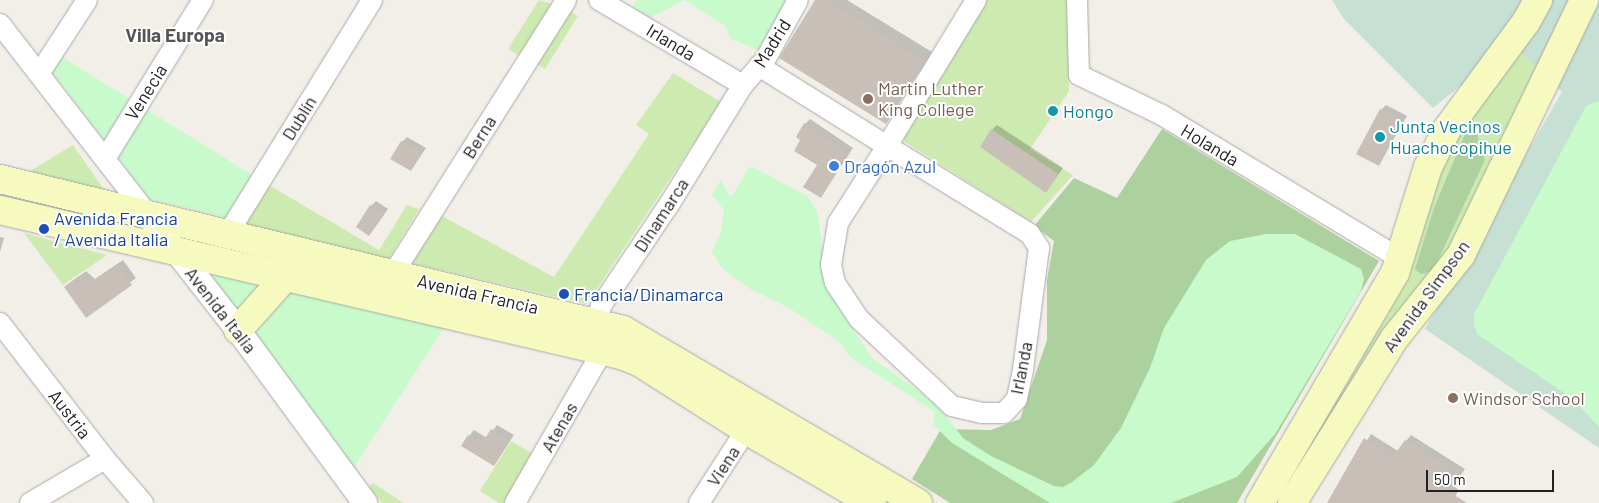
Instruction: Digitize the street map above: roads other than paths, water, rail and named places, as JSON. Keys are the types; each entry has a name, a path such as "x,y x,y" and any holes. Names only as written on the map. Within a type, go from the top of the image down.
{"main road":[{"name":"Avenida Simpson","path":"1292,503 1394,339 1461,254 1584,0"},
{"name":"Avenida Simpson","path":"1260,503 1402,260 1428,167 1447,129 1532,11"},
{"path":"1532,11 1564,40"},
{"name":"Avenida Francia","path":"0,179 623,330 918,503"},
{"name":"Avenida Francia","path":"0,210 287,275 603,350 639,362 746,430 872,503"},
{"path":"238,330 287,275"}],"street":[{"path":"39,74 87,0"},
{"name":"Venecia","path":"105,159 203,0"},
{"name":"Dublín","path":"227,235 372,0"},
{"name":"Berna","path":"394,274 566,0"},
{"name":"Irlanda","path":"599,0 621,5 743,85"},
{"name":"Madrid","path":"743,85 759,66 798,0"},
{"path":"887,146 976,0"},
{"name":"Holanda","path":"1078,0 1079,75 1162,116 1402,260"},
{"name":"Avenida Italia","path":"0,24 238,330 365,503"},
{"name":"Irlanda","path":"759,66 1030,234 1039,248 1017,399 1004,413 982,413 952,406 859,318 835,283 831,254 838,223 887,146"},
{"name":"Dinamarca","path":"597,323 601,306 670,203 743,85"},
{"name":"Austria","path":"0,323 105,458 144,503"},
{"path":"597,323 603,350"},
{"name":"Atenas","path":"515,503 603,350"},
{"name":"Viena","path":"699,503 746,430"},
{"path":"30,503 105,458"}],"place":[{"name":"Martin Luther King College","path":"868,99"},
{"name":"Hongo","path":"1053,111"},
{"name":"Junta Vecinos Huachocopihue","path":"1380,137"},
{"name":"Dragón Azul","path":"834,166"},
{"name":"Avenida Francia / Avenida Italia","path":"44,229"},
{"name":"Francia/Dinamarca","path":"564,294"},
{"name":"Windsor School","path":"1453,398"}],"district":[{"name":"Villa Europa","path":"175,35"}]}
